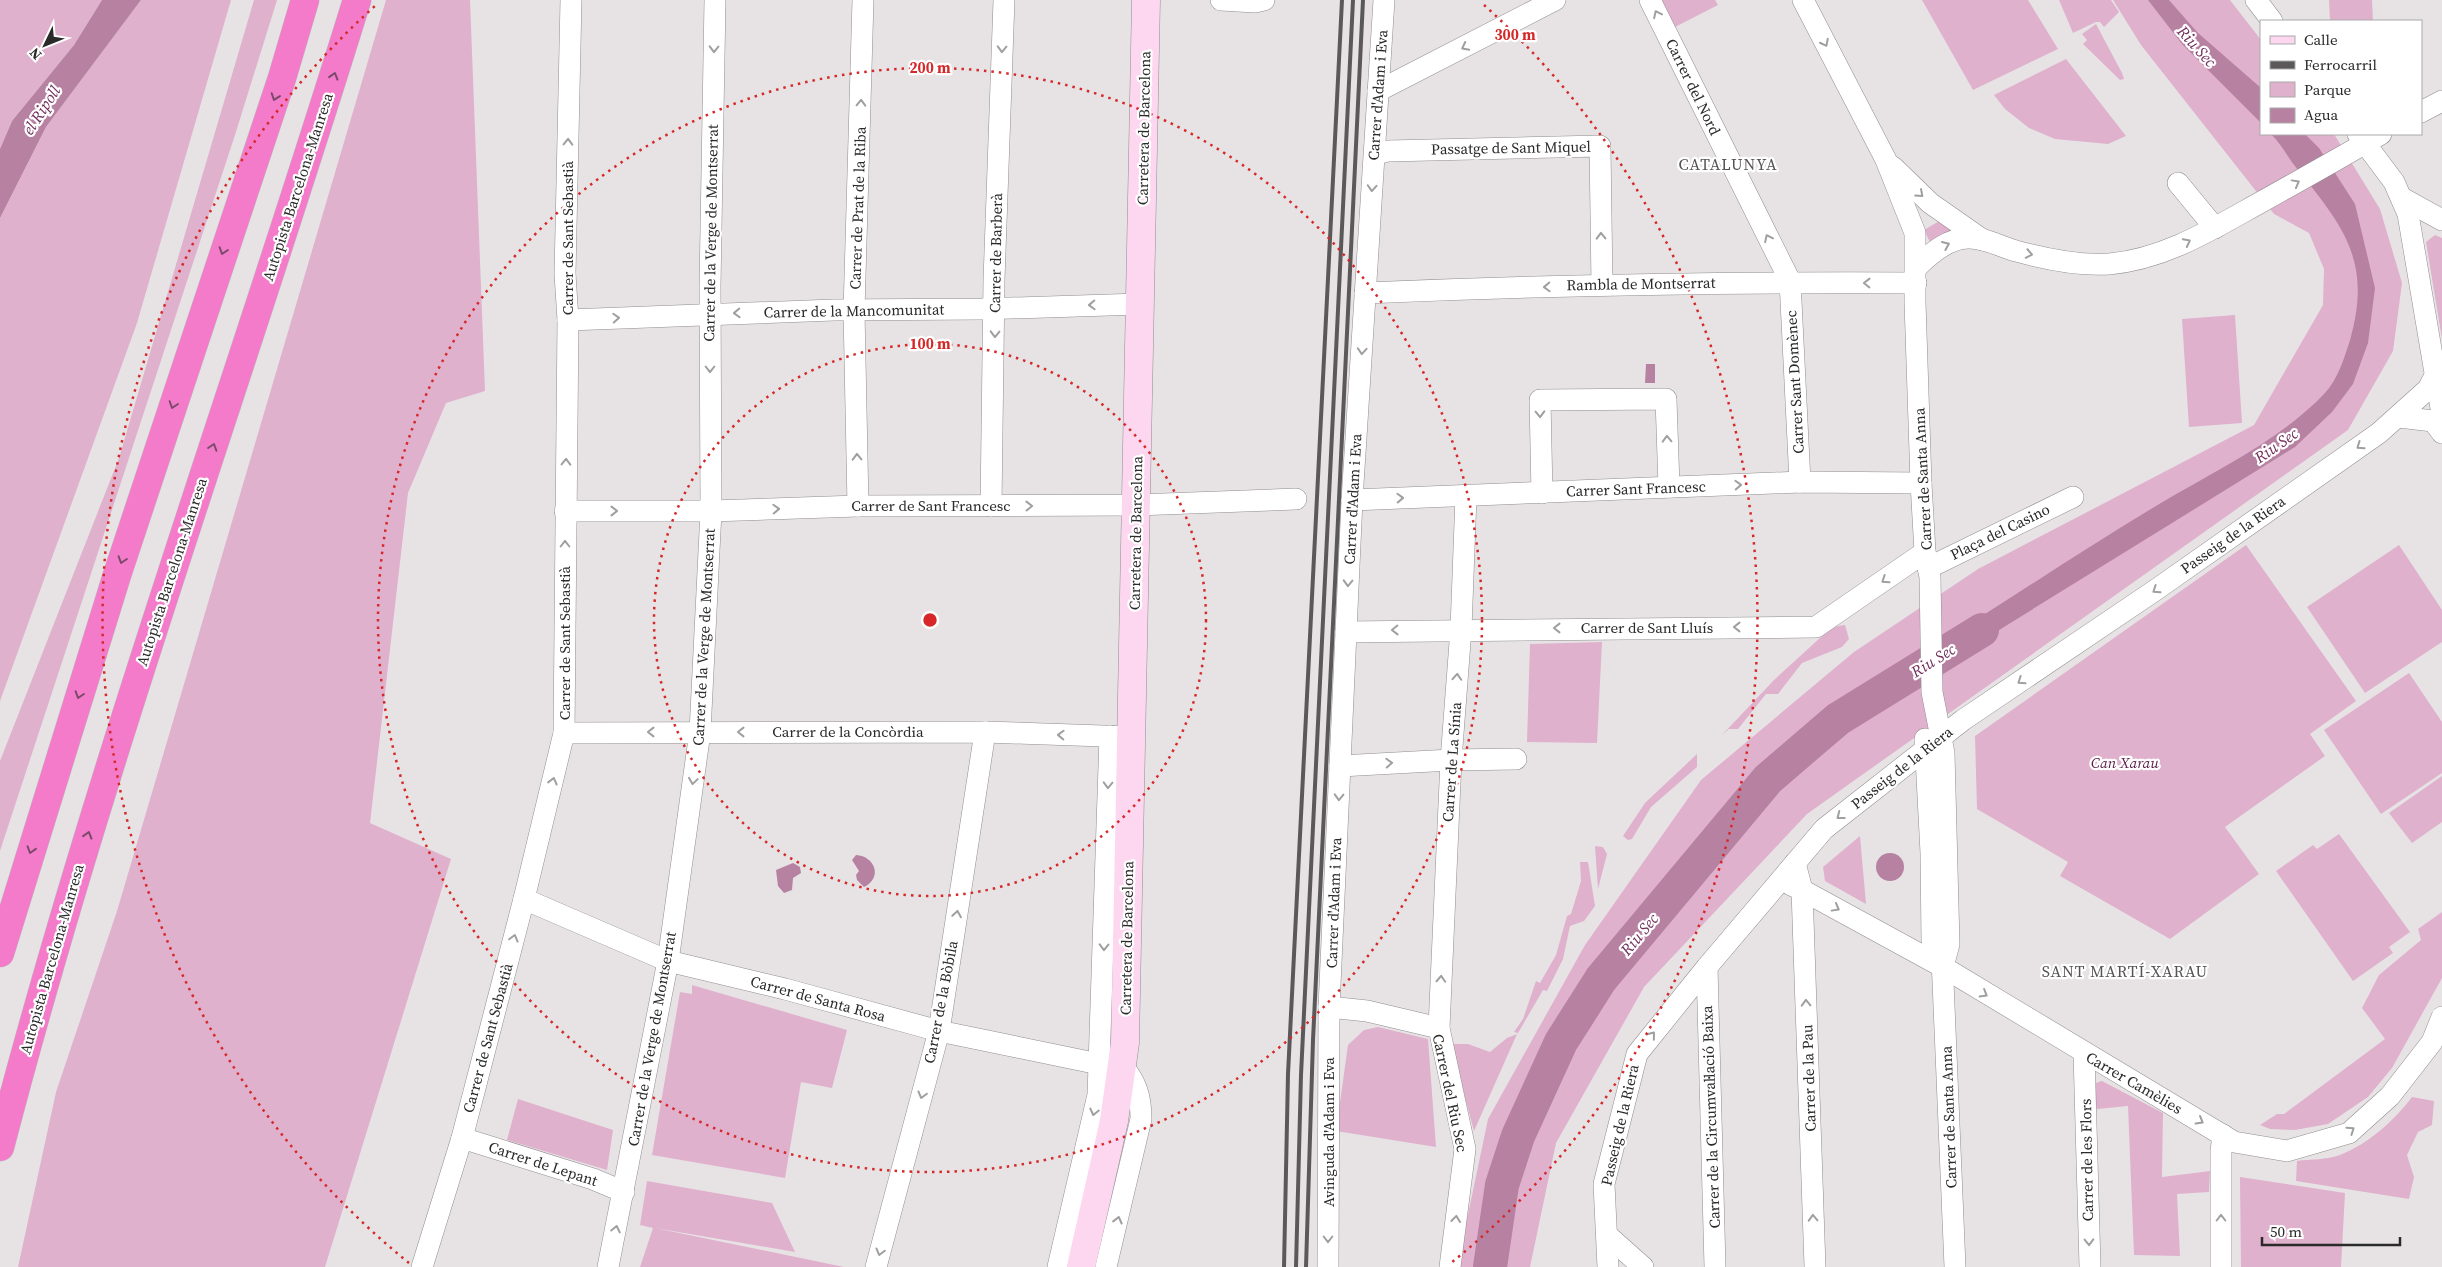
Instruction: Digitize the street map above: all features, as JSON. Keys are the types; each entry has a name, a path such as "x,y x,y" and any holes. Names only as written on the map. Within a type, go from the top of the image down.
{"highway":[{"path":"0,954 117,575 282,78 305,0"},
{"name":"Autopista Barcelona-Manresa","path":"0,1148 44,982 125,716 358,0"}],"main road":[{"name":"Carretera de Barcelona","path":"1081,1267 1114,1122 1111,1065 1125,1033 1121,737 1136,505 1146,0"}],"street":[{"name":"Carrer de Sant Sebastià","path":"422,1267 462,1138 524,898 564,733 568,320 565,274 571,0"},
{"name":"Carrer de la Verge de Montserrat","path":"608,1267 668,962 700,732 711,511 710,315 715,0"},
{"name":"Carrer de Prat de la Riba","path":"858,506 854,311 864,0"},
{"name":"Carrer de Barberà","path":"991,506 994,308 1004,0"},
{"path":"1221,0 1255,2 1264,0"},
{"name":"Carrer d'Adam i Eva","path":"1329,1002 1352,500 1384,0"},
{"path":"1378,91 1555,0"},
{"name":"Carrer del Nord","path":"1650,0 1790,281"},
{"path":"1803,0 1886,160 1930,203 1982,240"},
{"path":"2256,0 2271,20"},
{"path":"2422,112 2442,102"},
{"path":"1916,275 1932,252 1947,244 1967,238 1982,240 2014,251 2094,265 2130,261 2161,253 2215,228 2363,141 2394,182 2408,214 2442,414"},
{"name":"Passatge de Sant Miquel","path":"1375,154 1388,151 1600,146 1602,285"},
{"name":"Carrer de Santa Anna","path":"1886,160 1915,233 1921,483 1928,566 1932,745 1936,757 1936,811 1931,853 1932,941 1943,968"},
{"path":"2178,183 2215,228"},
{"path":"2402,198 2442,220"},
{"name":"Rambla de Montserrat","path":"1366,293 1790,281 1916,275"},
{"name":"Carrer Sant Domènec","path":"1790,281 1800,482"},
{"name":"Carrer de la Mancomunitat","path":"568,320 1140,304"},
{"name":"Passeig de la Riera","path":"1608,1267 1604,1184 1637,1054 1707,967 1824,829 1964,720 2316,478 2399,417 2428,389 2436,374"},
{"path":"1542,493 1540,400 1666,399 1669,488"},
{"path":"2399,417 2433,421 2442,433"},
{"name":"Carrer Sant Francesc","path":"1352,500 1800,482 1921,483"},
{"name":"Carrer de La Sínia","path":"1438,1028 1451,760 1461,629 1466,496"},
{"name":"Plaça del Casino","path":"1928,566 2073,497"},
{"name":"Carrer de Sant Francesc","path":"565,511 711,511 858,506 1136,505 1296,499"},
{"name":"Carrer de Sant Lluís","path":"1346,632 1461,629 1816,627 1928,566"},
{"name":"Carrer de la Concòrdia","path":"564,733 985,732 1121,737"},
{"name":"Carrer de la Bòbila","path":"876,1267 939,1031 985,732"},
{"name":"Carrer de Santa Anna","path":"1932,745 1944,753 1949,934 1943,968"},
{"path":"1340,766 1451,760 1516,759"},
{"name":"Carrer de Santa Anna","path":"1931,853 1939,864 1955,1267"},
{"path":"1795,863 1802,890"},
{"name":"Carrer Camèlies","path":"1774,887 1782,884 1791,885 1802,890 1943,968 2234,1142 2287,1150 2349,1133 2390,1096 2437,1035 2442,1017"},
{"name":"Carrer de la Pau","path":"1802,890 1815,1267"},
{"name":"Carrer de Santa Rosa","path":"524,898 668,962 785,989 939,1031 1111,1065"},
{"name":"Carrer de la Circumval·lació Baixa","path":"1707,967 1715,1267"},
{"name":"Carrer del Riu Sec","path":"1329,1002 1438,1028 1465,1149 1450,1267"},
{"name":"Avinguda d'Adam i Eva","path":"1328,1267 1329,1002"},
{"name":"Carrer de les Flors","path":"2084,1053 2090,1267"},
{"path":"1106,1267 1141,1119 1141,1105 1134,1080 1111,1065"},
{"name":"Carretera de Barcelona","path":"1058,1267 1098,1095 1111,1065"},
{"path":"2221,1267 2221,1152 2224,1135"},
{"name":"Carrer de Lepant","path":"462,1138 593,1179 624,1192"},
{"path":"1607,1235 1643,1267"}],"green space":[{"path":"0,0 102,0 74,45 12,121 0,149"},
{"path":"141,0 231,0 137,323 0,701 0,218 46,127"},
{"path":"254,0 277,0 235,135 0,851 0,761 119,458"},
{"path":"386,0 470,0 485,391 446,403 408,493 370,823 451,859 325,1267 18,1267 56,1092 117,911"},
{"path":"1659,0 1715,0 1718,5 1673,28"},
{"path":"1922,0 2028,0 2058,49 1973,90"},
{"path":"2059,0 2111,0 2119,12 2104,27 2100,22 2096,22 2073,33"},
{"path":"2113,0 2230,0 2260,39 2260,135 2335,135 2380,209 2402,283 2393,351 2348,430 1807,814 1644,987 1556,1143 1530,1267 1457,1267 1488,1119 1585,945 1701,780 1854,652 1978,569 2254,425 2323,305 2324,269 2309,233 2274,214 2141,45"},
{"path":"2329,0 2372,0 2373,20 2330,20"},
{"path":"2096,24 2124,79 2120,80 2083,44 2087,40 2082,34"},
{"path":"2066,59 2126,136 2108,144 2055,139 2029,128 2005,109 1994,95"},
{"path":"1941,220 1958,232 1932,246 1924,230"},
{"path":"2435,235 2442,238 2442,339 2426,242"},
{"path":"2235,315 2242,423 2189,427 2182,319"},
{"name":"Can Xarau","path":"2246,545 2356,701 2310,734 2325,756 2225,827 2259,874 2170,939 2060,876 2068,862 1977,809 1975,736"},
{"path":"2399,545 2442,610 2442,642 2365,693 2307,607"},
{"path":"1845,625 1849,639 1842,647 1802,663 1778,694 1766,694 1738,729 1729,729 1722,735 1774,680 1832,627"},
{"path":"1602,642 1597,743 1527,742 1530,644"},
{"path":"2409,673 2442,722 2442,773 2381,814 2324,730"},
{"path":"1697,754 1697,767 1651,807 1632,839 1628,840 1623,836 1645,803"},
{"path":"2442,776 2442,822 2412,843 2389,813"},
{"path":"2339,834 2410,932 2389,947 2393,953 2353,981 2276,871 2313,845 2317,849"},
{"path":"1860,836 1866,904 1825,881 1823,867"},
{"path":"1595,846 1603,847 1607,854 1598,889"},
{"path":"1580,862 1588,862 1595,906 1584,921 1570,926 1563,959 1547,991 1543,990 1518,1033 1514,1032 1523,1019 1536,981 1540,983 1556,955 1567,916 1571,914 1581,881"},
{"path":"2442,912 2442,978 2392,1068 2368,1097 2328,1124 2295,1130 2270,1129 2260,1125 2277,1114 2284,1114 2385,1039 2362,1008 2379,975 2421,940 2418,929"},
{"path":"692,985 847,1030 832,1088 801,1082 785,1178 652,1155 680,992 692,994"},
{"path":"1378,1027 1428,1039 1436,1147 1336,1131 1348,1045 1364,1030"},
{"path":"1517,1034 1474,1131 1452,1049 1453,1044 1468,1044 1490,1052 1507,1038"},
{"path":"2102,1081 2163,1113 2162,1177 2210,1171 2209,1192 2177,1194 2180,1256 2134,1255 2128,1106 2097,1109 2092,1084"},
{"path":"2412,1097 2434,1101 2432,1125 2418,1132 2407,1155 2414,1177 2409,1199 2296,1181 2297,1161 2330,1158 2361,1145 2397,1115"},
{"path":"518,1099 613,1130 607,1170 507,1140"},
{"path":"2240,1177 2345,1193 2341,1267 2241,1267"},
{"path":"647,1181 772,1203 795,1252 655,1228 844,1267 640,1267 653,1228 640,1225"}],"water":[{"name":"el Ripoll","path":"102,0 141,0 46,127 0,218 0,149 12,121 74,45"},
{"path":"2148,0 2169,0 2198,33 2260,87 2260,122 2182,44"},
{"path":"2272,135 2306,135 2319,148 2355,204 2375,288 2368,343 2353,384 2332,412 2295,447 1957,656 1943,655 1957,632 2084,550 2246,454 2306,411 2324,394 2333,382 2350,340 2356,313 2358,289 2356,268 2350,248 2341,229 2329,210"},
{"path":"1646,364 1655,364 1655,383 1645,383"},
{"path":"1890,853 1900,857 1904,867 1900,877 1890,881 1880,877 1876,867 1880,857"},
{"path":"856,855 868,859 874,868 873,878 864,887 857,880 856,875 859,871 852,860"},
{"path":"793,863 800,867 801,873 793,878 792,890 784,893 778,886 776,870"}],"waterway":[{"name":"Riu Sec","path":"1490,1267 1502,1185 1518,1136 1561,1042 1601,979 1768,779 1838,719 1982,630"}],"railway":[{"path":"1284,1267 1288,1074 1342,0"},
{"path":"1296,1267 1301,1075 1353,0"},
{"path":"1306,1267 1313,1040 1363,0"}],"district":[{"name":"CATALUNYA","path":"1728,164"},
{"name":"SANT MARTÍ-XARAU","path":"2125,971"}]}
